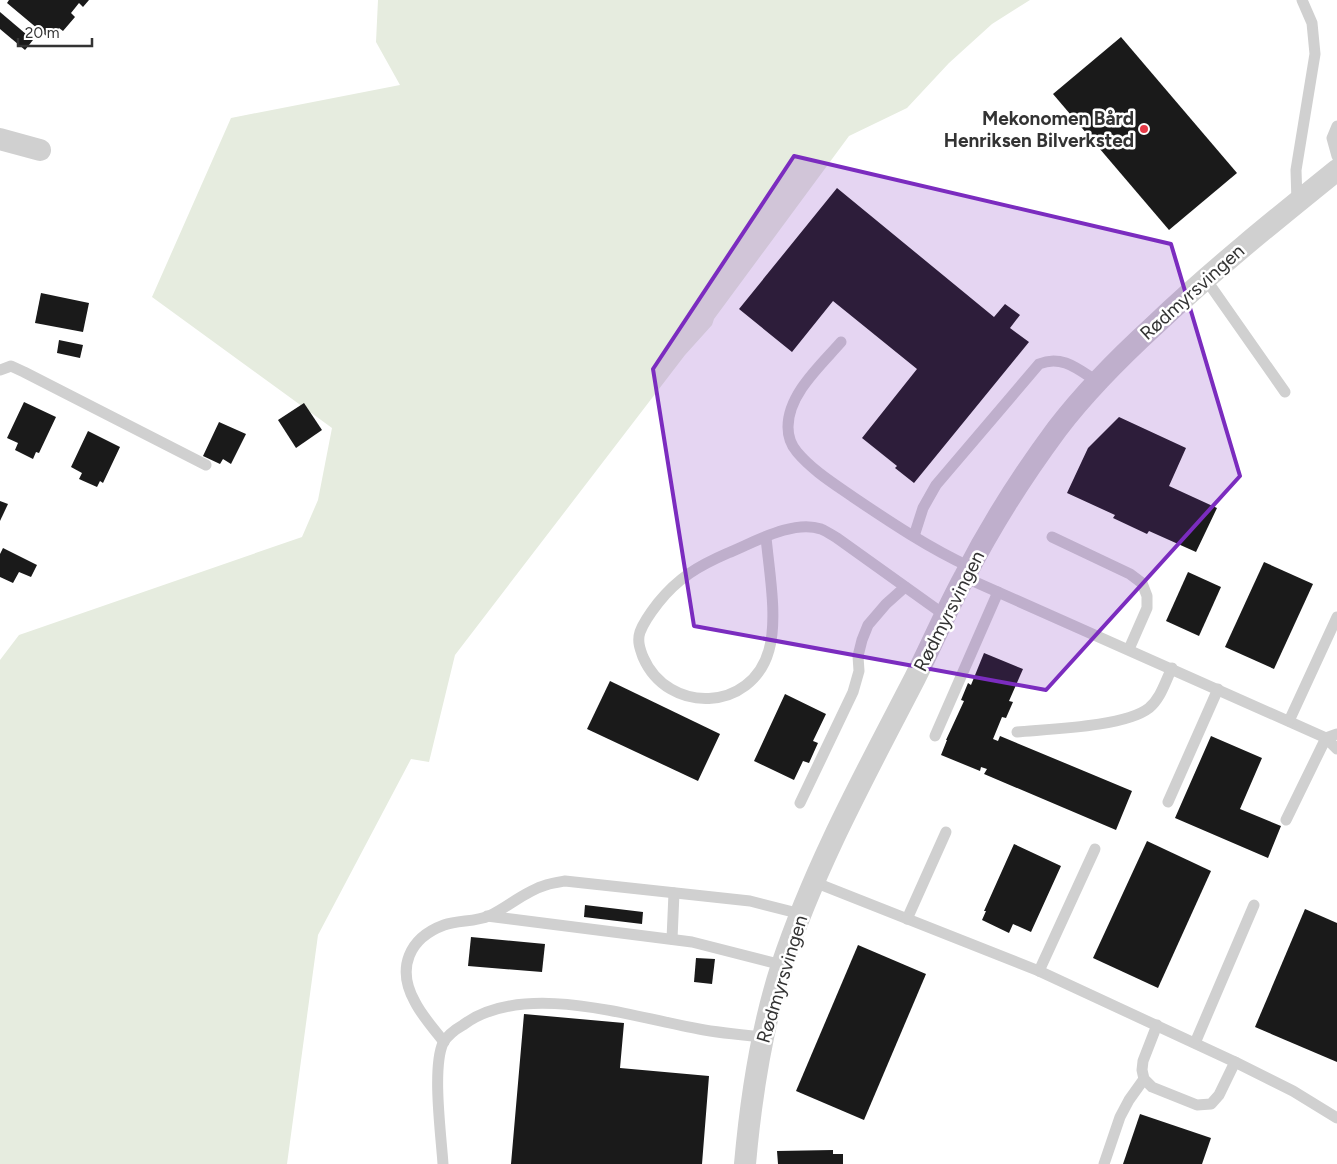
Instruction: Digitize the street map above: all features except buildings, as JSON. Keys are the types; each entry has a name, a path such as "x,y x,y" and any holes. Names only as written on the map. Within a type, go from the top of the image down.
{"street":[{"path":"0,139 40,150"},
{"name":"Rødmyrsvingen","path":"746,1164 757,1065 782,965 801,914 814,882 871,764 967,572 1000,514 1058,428 1123,355 1205,278 1337,170"}],"lane":[{"path":"1297,202 1296,170 1315,54 1312,23 1302,0"},
{"path":"1337,126 1332,138 1337,156"},
{"path":"1205,278 1285,392"},
{"path":"841,342 797,396 790,414 788,428 790,440 810,466 876,513 943,554 998,592 1289,721 1332,736 1337,749"},
{"path":"914,536 922,508 936,485 1039,364 1048,360 1067,362 1098,382"},
{"path":"0,370 12,366 206,465"},
{"path":"766,537 773,626 769,651 758,672 747,684 734,693 716,699 702,700 675,692 659,682 648,668 639,648 640,633 650,614 669,590 687,574 708,561 766,537 788,528 807,526 820,529 837,538 946,616"},
{"path":"1052,537 1130,574 1142,583 1148,596 1147,608 1129,649"},
{"path":"800,803 854,692 859,671 858,656 868,625 886,604 905,587"},
{"path":"935,736 998,592"},
{"path":"1289,721 1337,617"},
{"path":"1017,732 1106,723 1134,715 1148,708 1158,697 1172,668"},
{"path":"1168,802 1218,689"},
{"path":"1286,820 1332,736"},
{"path":"907,919 946,832"},
{"path":"1039,971 1095,849"},
{"path":"444,1042 414,1001 408,983 406,965 410,952 417,942 429,932 445,925 487,916 545,885 565,881 750,901 801,914"},
{"path":"814,882 1039,971 1236,1062 1293,1091 1337,1118"},
{"path":"672,939 674,893"},
{"path":"1195,1043 1254,905"},
{"path":"487,916 692,942 782,965"},
{"path":"443,1164 437,1066 444,1042 474,1016 496,1008 530,1003 590,1006 700,1030 763,1038"},
{"path":"1156,1025 1143,1061 1142,1070 1144,1079 1152,1087 1197,1105 1211,1104 1219,1095 1236,1062"},
{"path":"1104,1164 1120,1117 1144,1079"}],"highlighted area":[{"path":"794,156 1171,244 1240,476 1046,690 694,626 653,369"}],"shaded area":[{"path":"378,0 1030,0 992,24 949,63 907,108 849,136 714,319 712,325 685,355 455,655 429,762 411,759 318,935 287,1164 0,1164 0,660 19,635 302,537 318,500 332,428 152,297 231,118 400,85 376,42"}],"place":[{"name":"Mekonomen Bård Henriksen Bilverksted","path":"1144,129"}]}
